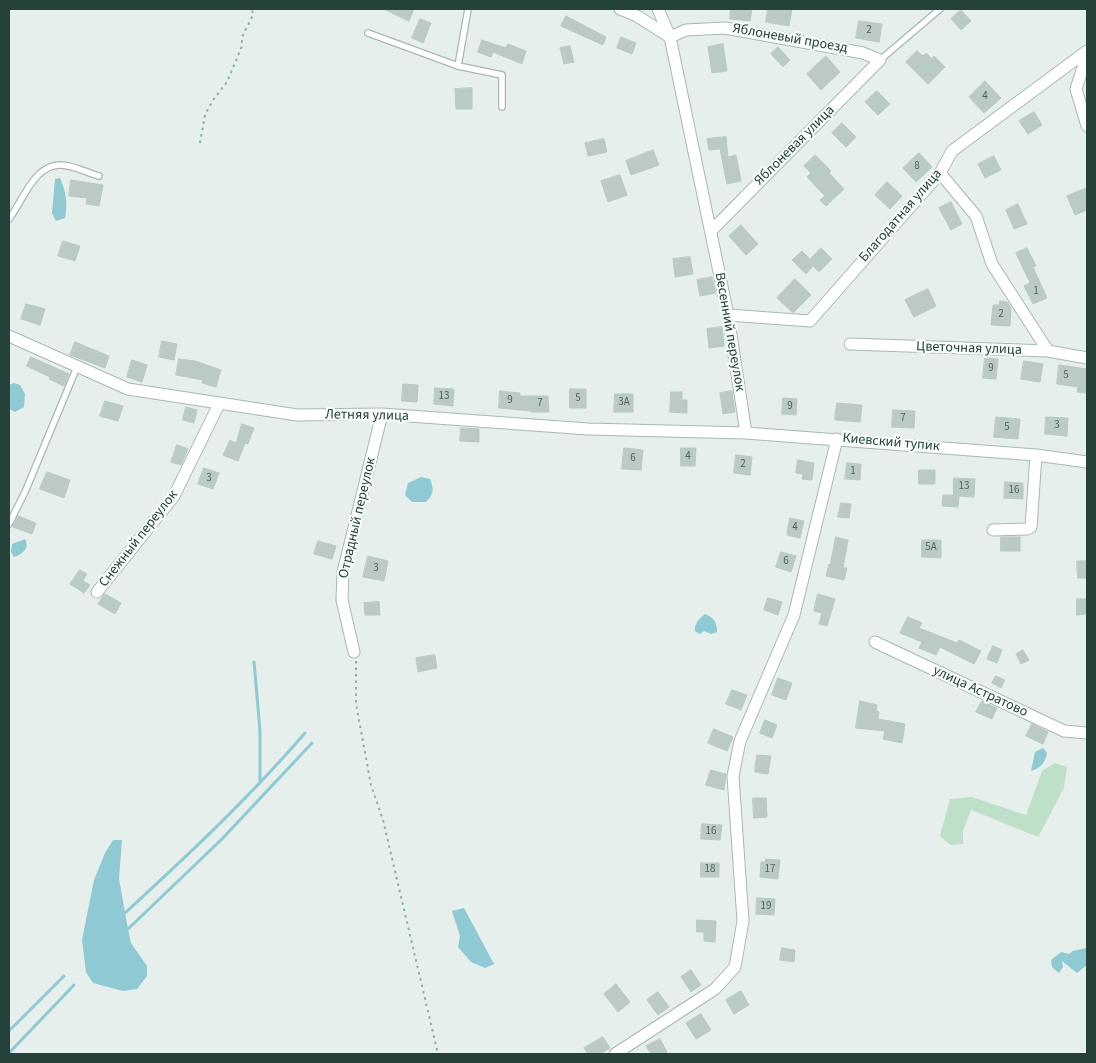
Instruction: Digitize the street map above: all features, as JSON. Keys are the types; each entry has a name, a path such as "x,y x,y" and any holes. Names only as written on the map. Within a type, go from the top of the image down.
{"street":[{"path":"620,9 637,16 670,37"},
{"name":"Весенний переулок","path":"658,9 670,37 728,315 742,433"},
{"name":"Яблоневый проезд","path":"670,37 686,30 725,28 863,52 880,60"},
{"name":"Благодатная улица","path":"728,315 810,321 940,173 952,151 1087,51"},
{"path":"1087,55 1076,88 1087,126"},
{"name":"Яблоневая улица","path":"711,231 880,60"},
{"path":"940,173 976,216 992,264 1048,352"},
{"name":"Летняя улица","path":"9,336 128,390 297,415 382,414 588,429 742,433"},
{"name":"Цветочная улица","path":"850,344 1048,352 1087,358"},
{"name":"Снежный переулок","path":"97,592 174,496 219,404"},
{"name":"Отрадный переулок","path":"354,652 342,600 343,572 382,414"},
{"name":"Киевский тупик","path":"742,433 1036,455 1087,462"},
{"path":"615,1054 715,989 734,967 743,921 733,776 740,740 794,614 837,439"},
{"path":"993,530 1027,529 1031,526 1036,455"},
{"name":"улица Астратово","path":"875,642 1064,732 1087,733"}],"lane":[{"path":"458,66 468,9"},
{"path":"880,60 940,9"},
{"path":"368,33 458,66 502,75 502,107"},
{"path":"9,219 36,176 48,167 61,165 99,176"},
{"path":"9,524 25,492 77,367"}],"path":[{"path":"200,143 205,115 213,100 227,82 242,46 242,37 253,15 252,9"},
{"path":"354,652 357,663 356,704 371,785 383,820 438,1054"}],"green space":[{"path":"1055,763 1067,767 1064,788 1038,837 971,810 963,831 963,844 950,845 940,836 950,799 972,797 1026,815 1042,771"}],"water":[{"path":"60,178 66,198 66,213 65,218 56,221 52,213 55,179"},
{"path":"14,383 20,385 25,394 24,407 15,412 9,409 9,385"},
{"path":"421,477 430,479 433,489 432,494 426,502 412,502 405,495 408,483"},
{"path":"25,539 27,545 25,550 14,557 11,552 12,544"},
{"path":"705,614 714,621 717,632 711,634 704,631 700,634 695,631 696,623"},
{"path":"1043,748 1047,753 1044,762 1040,767 1031,771 1035,752"},
{"path":"113,840 122,840 119,879 131,943 147,966 147,976 137,989 123,991 93,983 86,972 82,940 94,880 105,853"},
{"path":"464,908 494,964 485,968 471,962 458,947 460,936 452,911"},
{"path":"1087,945 1087,965 1077,973 1062,961 1063,967 1059,973 1052,967 1051,960 1061,952 1069,954 1086,948"}],"building":[{"path":"384,9 414,9 409,21"},
{"path":"731,9 752,9 750,21 730,19"},
{"path":"768,9 792,9 789,26 766,22"},
{"path":"961,10 971,21 961,30 951,19"},
{"path":"566,16 606,37 603,45 561,26"},
{"path":"420,19 431,23 423,43 412,38"},
{"path":"859,21 882,24 879,42 856,38"},
{"path":"621,37 636,43 632,54 617,48"},
{"path":"482,40 506,48 508,44 526,51 522,64 493,52 491,57 478,52"},
{"path":"723,44 727,71 712,73 708,47"},
{"path":"570,46 574,62 564,64 560,48"},
{"path":"778,47 790,60 783,67 771,54"},
{"path":"917,51 923,56 926,53 932,59 934,56 945,67 928,84 906,62"},
{"path":"826,56 840,72 821,90 807,74"},
{"path":"985,81 1001,98 984,113 969,97"},
{"path":"472,88 472,109 456,109 455,89"},
{"path":"877,91 890,104 878,115 865,102"},
{"path":"1034,112 1042,125 1028,134 1019,121"},
{"path":"842,123 856,137 846,147 832,133"},
{"path":"726,137 728,157 736,155 741,181 727,184 720,149 709,150 707,139"},
{"path":"604,139 607,152 588,156 585,143"},
{"path":"653,150 659,165 631,175 626,161"},
{"path":"919,153 932,167 916,182 903,168"},
{"path":"815,155 831,171 829,173 844,189 826,206 820,200 825,196 807,177 811,173 804,166"},
{"path":"994,156 1001,170 985,178 978,164"},
{"path":"620,175 627,195 608,202 601,181"},
{"path":"71,180 103,185 99,206 86,204 87,198 69,196"},
{"path":"887,182 902,196 890,209 875,195"},
{"path":"1087,188 1087,210 1075,215 1067,196"},
{"path":"951,202 962,224 951,230 939,208"},
{"path":"1018,204 1027,224 1014,229 1006,210"},
{"path":"741,225 758,244 746,255 729,236"},
{"path":"63,241 80,246 75,261 58,256"},
{"path":"821,248 832,259 819,272 813,266 806,274 792,260 802,251 810,259"},
{"path":"1027,248 1036,266 1033,267 1047,298 1033,304 1024,286 1030,283 1016,253"},
{"path":"690,257 693,274 675,277 673,259"},
{"path":"712,277 716,293 700,296 697,280"},
{"path":"795,279 811,295 792,312 777,298"},
{"path":"928,289 936,306 914,317 905,300"},
{"path":"1000,301 1007,302 1011,308 1010,326 991,325 993,305 999,305"},
{"path":"26,304 45,309 40,325 21,319"},
{"path":"722,327 724,346 709,348 707,329"},
{"path":"162,341 177,344 174,360 159,357"},
{"path":"75,342 109,356 105,368 70,355"},
{"path":"31,357 69,374 64,386 27,366"},
{"path":"985,358 998,359 996,379 983,378"},
{"path":"179,359 195,361 221,370 216,387 202,383 203,380 176,375"},
{"path":"132,360 147,365 142,382 127,377"},
{"path":"1024,361 1043,364 1040,382 1021,379"},
{"path":"1059,365 1087,369 1087,393 1077,392 1078,387 1057,384"},
{"path":"403,384 418,385 417,402 402,401"},
{"path":"435,388 454,389 453,406 434,404"},
{"path":"570,389 586,389 586,408 570,408"},
{"path":"500,391 520,393 520,396 548,396 549,412 499,408"},
{"path":"732,391 735,412 723,414 720,393"},
{"path":"671,392 682,392 682,400 687,400 687,413 670,412"},
{"path":"615,394 633,394 633,412 614,412"},
{"path":"783,398 797,399 796,415 782,414"},
{"path":"105,401 123,406 118,421 100,416"},
{"path":"837,403 862,405 860,422 835,420"},
{"path":"186,407 197,410 194,423 183,420"},
{"path":"893,410 915,411 914,428 892,427"},
{"path":"996,417 1020,419 1018,439 994,437"},
{"path":"1046,417 1068,418 1067,436 1045,434"},
{"path":"242,424 254,428 248,444 245,443 238,461 223,455 230,440 236,443"},
{"path":"461,428 479,429 479,442 460,441"},
{"path":"177,445 188,449 181,465 171,462"},
{"path":"624,448 643,450 641,470 622,469"},
{"path":"681,448 696,448 695,466 681,466"},
{"path":"736,455 752,457 750,475 734,473"},
{"path":"798,460 814,463 812,480 802,479 803,474 796,473"},
{"path":"847,463 861,464 860,480 845,479"},
{"path":"204,468 219,473 213,489 198,484"},
{"path":"919,470 935,470 935,484 919,484"},
{"path":"47,472 70,480 64,498 40,489"},
{"path":"954,478 975,479 974,497 959,496 958,507 942,506 943,495 953,495"},
{"path":"1005,482 1023,483 1023,499 1004,498"},
{"path":"841,503 851,504 849,518 838,517"},
{"path":"18,516 36,523 32,534 13,527"},
{"path":"790,518 804,521 800,538 787,535"},
{"path":"836,537 848,540 843,568 847,568 844,580 826,576"},
{"path":"1001,537 1020,537 1020,551 1001,551"},
{"path":"922,540 941,540 941,558 922,557"},
{"path":"318,541 336,546 332,559 314,554"},
{"path":"781,552 796,556 791,572 776,567"},
{"path":"368,556 388,561 384,581 363,577"},
{"path":"1077,561 1087,561 1087,578 1078,578"},
{"path":"80,570 87,574 83,581 90,585 84,593 70,584"},
{"path":"105,594 121,603 115,614 98,604"},
{"path":"818,594 835,599 827,626 819,624 822,613 814,611"},
{"path":"768,598 782,602 778,615 764,610"},
{"path":"1077,599 1087,599 1087,614 1077,615"},
{"path":"379,602 380,615 365,615 364,603"},
{"path":"908,617 922,623 919,628 957,643 959,640 981,651 974,664 940,647 936,655 919,648 922,642 900,633"},
{"path":"993,646 1002,650 997,663 987,659"},
{"path":"1023,650 1029,660 1021,664 1016,654"},
{"path":"435,655 437,668 418,672 416,658"},
{"path":"996,676 1005,680 1001,688 992,683"},
{"path":"778,678 792,683 786,700 772,695"},
{"path":"732,690 747,695 741,710 726,704"},
{"path":"860,701 877,705 878,719 905,724 902,743 883,739 885,731 856,728"},
{"path":"982,701 997,708 992,719 976,712"},
{"path":"765,720 777,725 772,738 760,733"},
{"path":"1032,724 1048,732 1043,744 1026,736"},
{"path":"714,729 733,737 727,751 708,743"},
{"path":"757,755 771,756 768,774 755,772"},
{"path":"711,770 726,774 724,790 706,785"},
{"path":"753,798 766,798 767,817 754,818"},
{"path":"702,824 722,825 720,840 701,839"},
{"path":"766,859 780,860 778,879 760,877 761,862 765,862"},
{"path":"701,863 719,863 719,877 701,877"},
{"path":"757,898 775,899 774,915 756,914"},
{"path":"697,920 716,921 715,942 704,941 704,932 697,932"},
{"path":"782,948 795,950 794,962 780,960"},
{"path":"691,970 701,985 691,992 681,977"},
{"path":"616,984 630,1002 618,1012 604,994"},
{"path":"741,991 749,1005 734,1014 726,1000"},
{"path":"658,992 669,1007 658,1015 647,1000"},
{"path":"701,1014 711,1030 696,1039 686,1023"},
{"path":"603,1037 610,1048 600,1054 588,1054 584,1048"},
{"path":"660,1039 667,1052 651,1054 646,1046"}],"waterway":[{"path":"254,662 260,731 260,783"},
{"path":"125,913 195,848 305,733"},
{"path":"128,929 222,839 312,743"},
{"path":"9,1031 64,976"},
{"path":"9,1053 74,985"}]}
